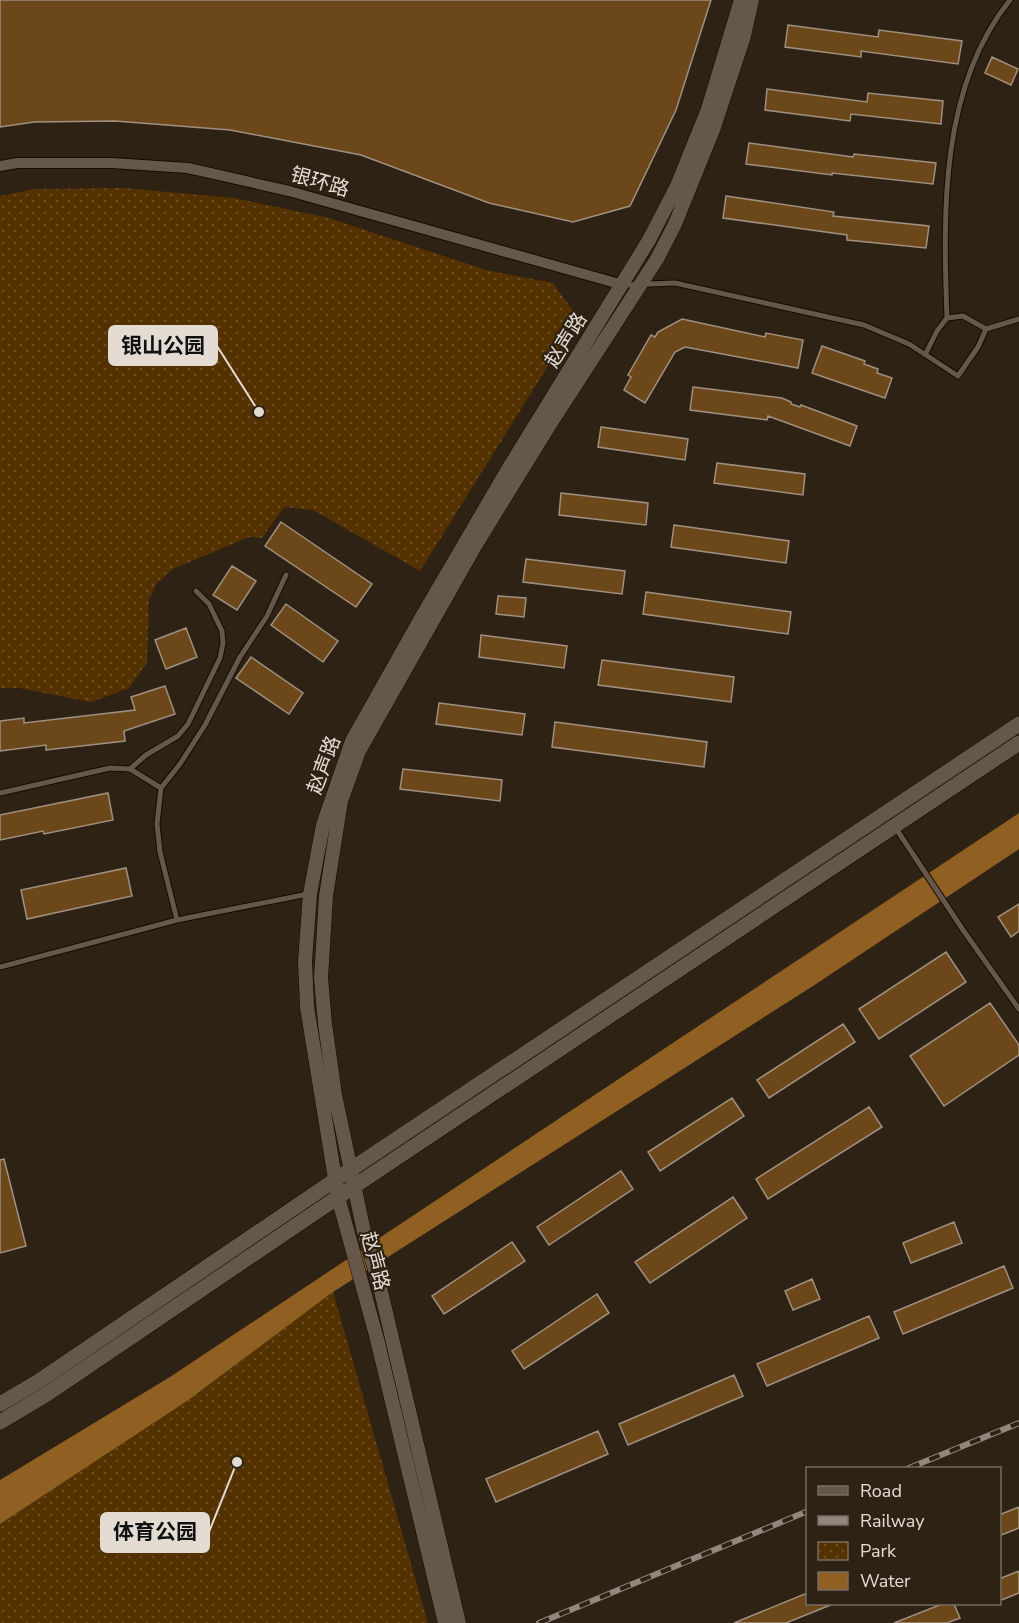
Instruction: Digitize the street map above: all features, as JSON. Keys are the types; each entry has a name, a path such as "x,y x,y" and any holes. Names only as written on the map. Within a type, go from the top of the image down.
{"main road":[{"path":"0,1404 39,1381 351,1169 1019,724"},
{"path":"0,1422 47,1394 354,1186 1019,743"}],"street":[{"name":"赵声路","path":"445,1623 377,1339 338,1197 307,1007 305,961 310,894 323,825 352,741 507,471 649,240 677,186 708,109 741,0"},
{"path":"459,1623 380,1287 364,1232 335,1095 321,978 326,896 341,801 359,751 430,624 547,429 657,259 675,224 709,140 744,36 752,0"},
{"name":"银环路","path":"0,166 17,163 112,163 188,168 289,191 623,285"}],"lane":[{"path":"926,353 937,331 947,318 945,213 951,153 962,90 986,34 1010,0"},
{"path":"623,285 675,283 819,313 864,325 926,353 958,376 978,346 986,329"},
{"path":"947,318 963,316 986,329 1019,319"},
{"path":"177,920 160,852 157,824 161,789 205,724 240,657 267,616 286,575"},
{"path":"130,769 146,754 178,736 188,724 220,658 223,643 222,631 210,604 196,591"},
{"path":"0,793 110,768 130,769 161,789"},
{"path":"895,826 947,906 1019,1009"},
{"path":"0,967 177,920 310,894"}],"green space":[{"path":"124,188 234,198 329,218 486,270 553,283 578,318 420,571 313,510 284,507 262,538 249,537 173,569 156,584 149,600 147,663 129,688 91,702 19,688 0,688 0,196 36,189"},
{"path":"333,1292 428,1623 0,1623 0,1524 187,1401"}],"water":[{"path":"1019,813 1019,849 816,984 333,1292 187,1401 0,1524 0,1480 170,1377"}],"building":[{"path":"0,0 711,0 676,110 630,206 573,222 489,203 361,155 230,130 115,121 34,122 0,127"},
{"path":"788,25 878,37 879,30 962,41 958,64 861,51 861,57 785,47"},
{"path":"992,57 1018,69 1011,85 985,73"},
{"path":"767,89 867,102 868,93 943,101 941,124 851,114 850,121 765,110"},
{"path":"749,143 853,157 854,154 936,163 933,184 746,164"},
{"path":"726,196 834,212 833,216 929,226 926,248 847,240 847,235 723,218"},
{"path":"682,319 765,337 766,333 803,340 798,368 685,347 675,352 645,403 624,390 631,377 628,375 651,335 655,337 658,332"},
{"path":"822,346 865,361 864,364 878,369 877,373 892,378 885,398 812,373"},
{"path":"693,387 782,398 791,404 800,407 801,405 857,426 850,446 768,416 767,420 690,410"},
{"path":"601,427 688,439 685,460 598,447"},
{"path":"717,463 805,474 803,495 714,483"},
{"path":"561,493 648,503 646,525 559,515"},
{"path":"281,522 372,584 356,607 265,546"},
{"path":"674,525 789,541 786,563 671,547"},
{"path":"526,559 625,571 622,594 523,582"},
{"path":"232,566 256,581 237,610 213,595"},
{"path":"646,592 791,612 788,634 643,614"},
{"path":"498,596 526,598 524,617 496,614"},
{"path":"286,604 338,641 323,662 271,625"},
{"path":"186,628 197,657 166,669 155,640"},
{"path":"481,635 567,646 564,668 479,657"},
{"path":"251,657 303,693 289,714 236,678"},
{"path":"602,660 734,677 731,702 598,685"},
{"path":"165,686 175,714 124,731 125,741 46,750 46,745 0,751 0,721 24,718 24,723 135,710 131,697"},
{"path":"439,703 525,714 522,735 436,724"},
{"path":"555,722 707,742 704,767 552,747"},
{"path":"403,769 502,780 500,801 400,789"},
{"path":"108,793 113,820 0,840 0,815"},
{"path":"126,868 132,896 27,919 21,890"},
{"path":"1019,904 1019,931 1011,937 998,917"},
{"path":"946,952 966,982 879,1039 859,1009"},
{"path":"990,1003 1019,1045 1019,1055 944,1106 910,1056"},
{"path":"843,1024 855,1042 769,1098 757,1080"},
{"path":"732,1098 744,1116 660,1171 648,1152"},
{"path":"869,1107 882,1127 768,1199 756,1179"},
{"path":"4,1159 26,1246 0,1253 0,1160"},
{"path":"621,1171 633,1189 549,1245 537,1227"},
{"path":"733,1197 747,1218 650,1283 635,1262"},
{"path":"954,1222 962,1243 911,1263 903,1243"},
{"path":"512,1242 525,1261 444,1314 432,1296"},
{"path":"1004,1266 1013,1288 903,1334 894,1312"},
{"path":"812,1279 820,1299 793,1310 785,1291"},
{"path":"597,1294 609,1313 524,1369 512,1351"},
{"path":"869,1316 879,1338 767,1386 757,1364"},
{"path":"734,1375 743,1396 628,1445 619,1424"},
{"path":"598,1431 608,1454 496,1502 486,1479"},
{"path":"1019,1507 1019,1528 1001,1535 1001,1514"},
{"path":"1019,1571 1019,1593 1001,1600 1001,1578"},
{"path":"806,1593 806,1605 831,1605 786,1623 734,1623"},
{"path":"939,1605 954,1605 960,1618 947,1623 894,1623"}],"railway":[{"path":"911,1467 1019,1423"},
{"path":"539,1623 806,1512"}],"place":[{"name":"银山公园","path":"259,412"},
{"name":"体育公园","path":"237,1462"}]}
